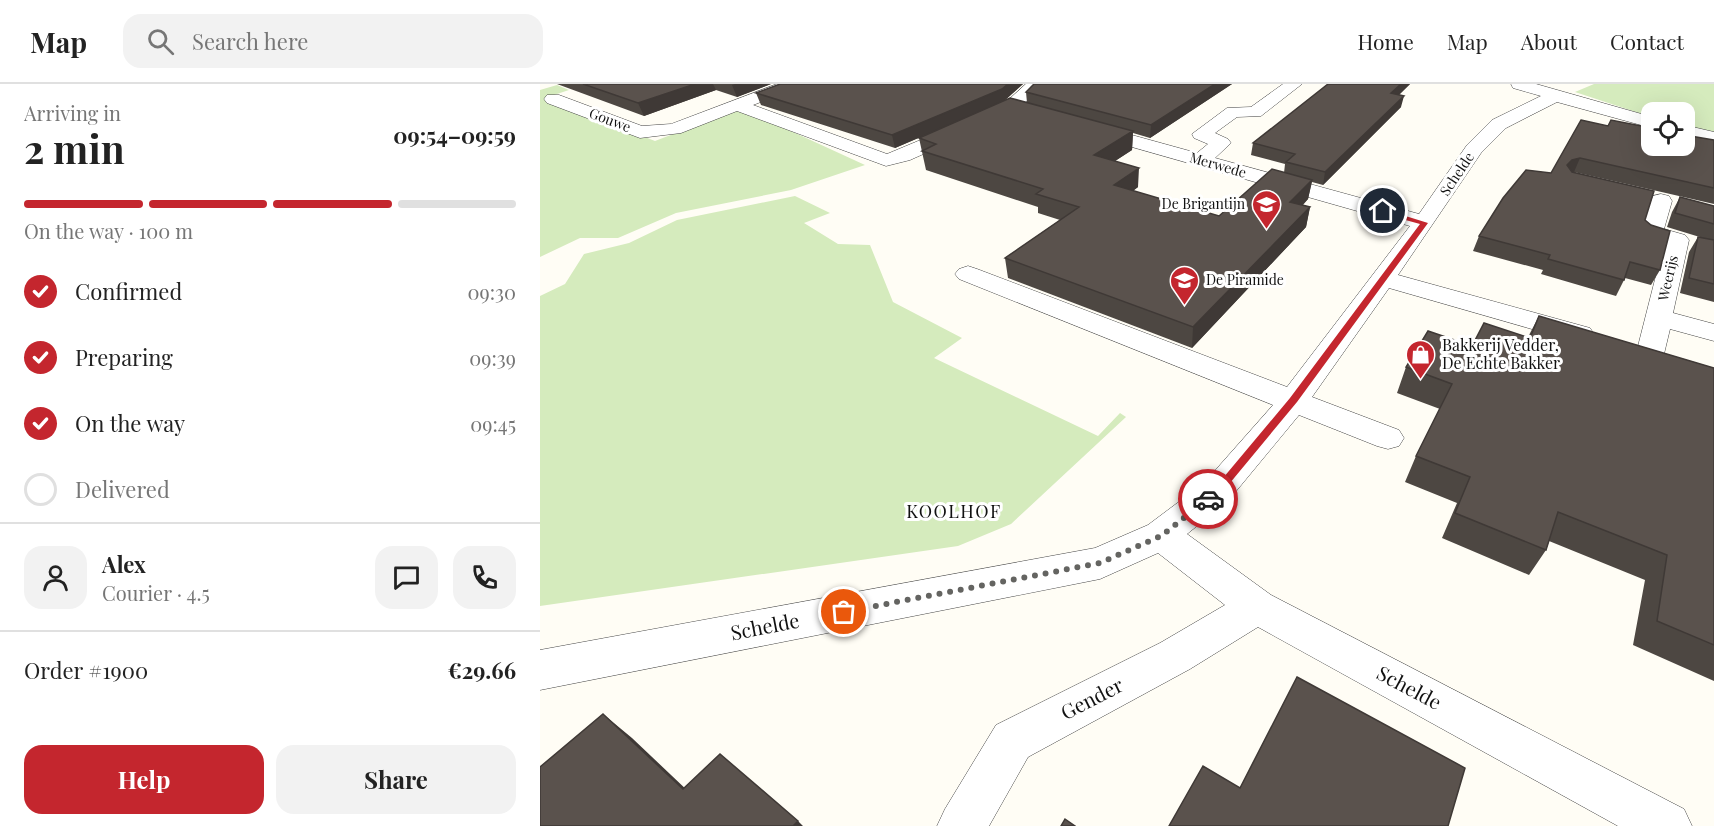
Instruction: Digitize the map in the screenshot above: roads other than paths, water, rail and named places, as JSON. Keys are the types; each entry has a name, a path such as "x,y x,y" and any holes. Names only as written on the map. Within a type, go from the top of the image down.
{"street":[{"name":"Gouwe","path":"553,99 640,132 648,132 674,129 792,84"},
{"path":"736,105 886,160 903,156 1011,107 1036,84"},
{"path":"1201,160 1221,143 1201,134 1233,112 1255,112 1294,84"},
{"path":"1519,84 1641,120"},
{"name":"Schelde","path":"540,670 1100,563 1161,536 1216,492 1294,400 1424,223 1474,148 1499,124 1555,96"},
{"name":"Merwede","path":"1011,107 1424,223"},
{"path":"1695,134 1714,138"},
{"name":"Weerijs","path":"1384,279 1638,351 1659,317 1686,242 1651,233 1661,201"},
{"path":"968,274 1388,438"},
{"name":"Weerijs","path":"1659,317 1714,333"},
{"name":"Schelde","path":"1161,536 1257,607 1667,826"},
{"name":"Gender","path":"962,826 1012,741 1175,656 1257,607"}],"place":[{"name":"De Brigantijn","path":"1266,230"},
{"name":"De Piramide","path":"1185,306"},
{"name":"Bakkerij Vedder, De Echte Bakker","path":"1421,380"}],"district":[{"name":"KOOLHOF","path":"954,512"}]}
